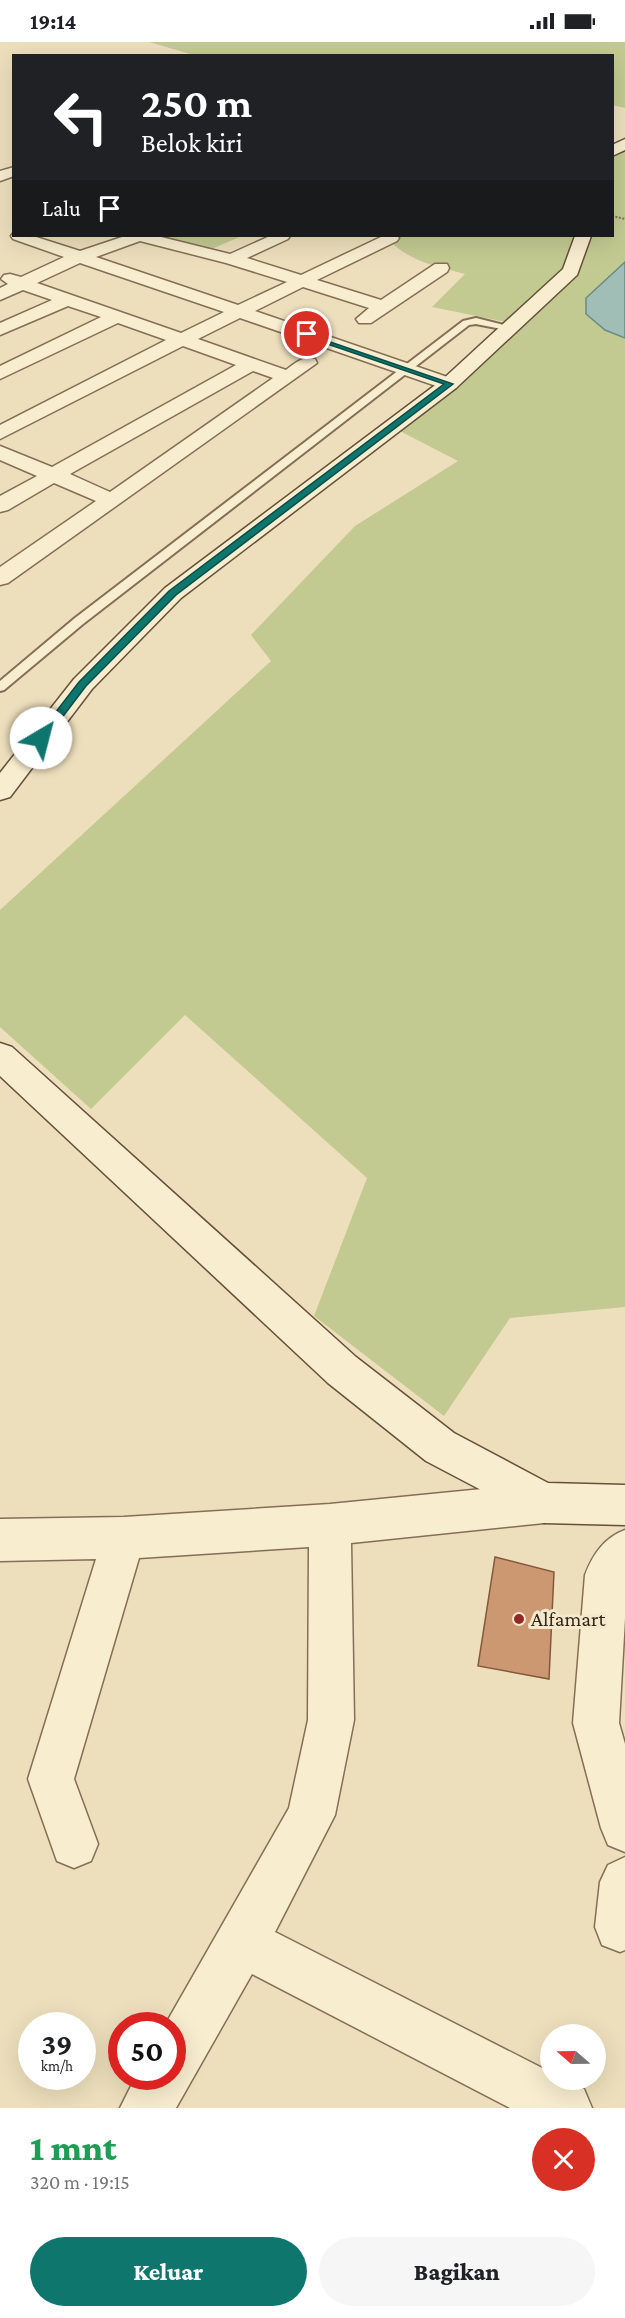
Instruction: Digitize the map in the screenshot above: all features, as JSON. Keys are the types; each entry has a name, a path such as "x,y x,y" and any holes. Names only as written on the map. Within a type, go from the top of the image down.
{"street":[{"path":"22,237 449,384"},
{"path":"0,295 81,256 134,237"},
{"path":"141,237 232,259 381,306"},
{"path":"232,259 280,237"},
{"path":"0,791 83,684 173,593 449,384 571,271 583,237"},
{"path":"0,433 183,339 391,238"},
{"path":"363,320 441,268"},
{"path":"0,276 288,377"},
{"path":"0,330 66,300"},
{"path":"0,373 118,316"},
{"path":"0,578 308,363"},
{"path":"0,505 252,364"},
{"path":"0,452 111,500"},
{"path":"0,1056 342,1370 440,1447 544,1503"},
{"path":"0,1540 124,1538 330,1525 544,1503 625,1505"},
{"path":"186,2039 311,1815 331,1720 330,1525"},
{"path":"74,1844 51,1779 124,1538"},
{"path":"625,1551 606,1575 596,1724 625,1828"},
{"path":"242,1942 565,2108"},
{"path":"147,2108 157,2090"}],"lane":[{"path":"0,687 79,621 466,323 476,321 511,328"}],"green space":[{"path":"149,42 625,42 625,108 614,105 614,54 190,54"},
{"path":"614,149 625,152 625,262 586,298 605,330 625,338 625,1307 510,1318 444,1416 314,1316 367,1178 185,1015 91,1109 0,1027 0,910 271,661 251,635 355,526 458,461 394,428 521,325 432,307 465,274 412,257 387,237 614,237"},
{"path":"145,237 240,237 202,253"}],"water":[{"path":"625,262 625,338 605,330 586,314 586,298"}],"building":[{"name":"Alfamart","path":"495,1557 554,1572 549,1679 478,1666"}],"place":[{"name":"Alfamart","path":"519,1619"}],"route":[{"path":"41,738 83,684 173,593 449,384 307,334"}]}
